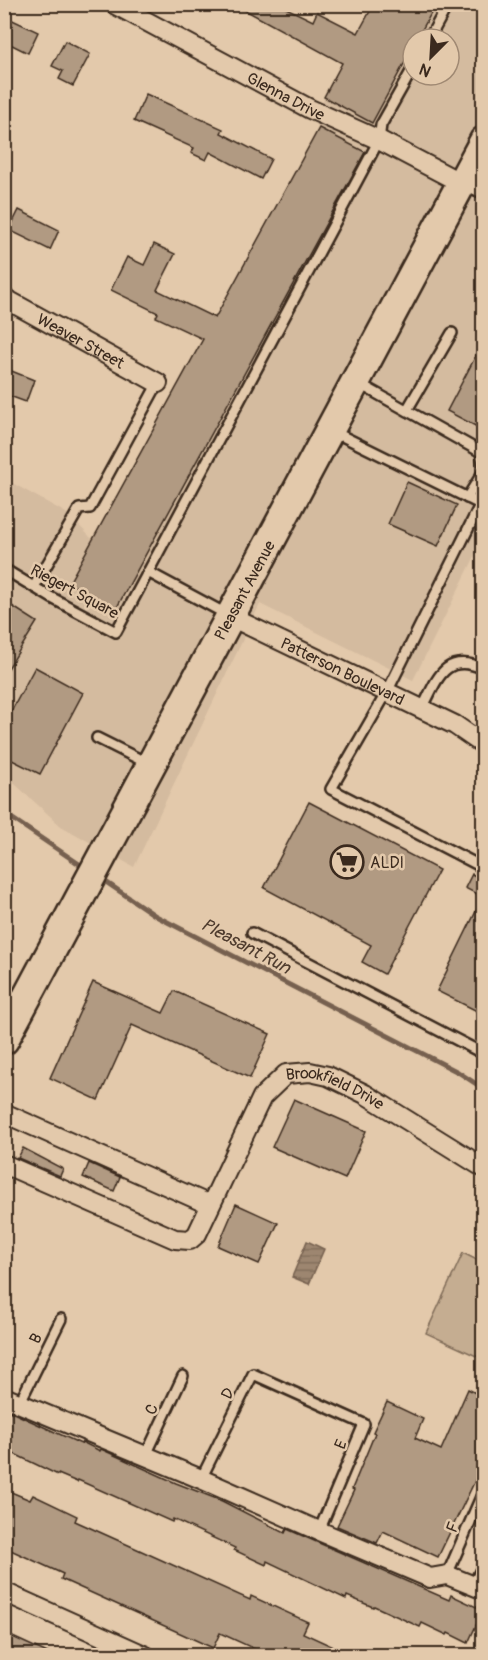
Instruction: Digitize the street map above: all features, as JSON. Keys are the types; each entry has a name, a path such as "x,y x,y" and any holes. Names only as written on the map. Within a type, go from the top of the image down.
{"main road":[{"name":"Pleasant Avenue","path":"4,1040 356,381 472,189 482,146"}],"street":[{"name":"Glenna Drive","path":"114,4 310,109 379,140 472,189"},
{"name":"Weaver Street","path":"4,298 158,382"},
{"name":"Patterson Boulevard","path":"231,617 455,725 483,745"},
{"name":"Patterson Boulevard","path":"455,725 483,728"},
{"name":"Brookfield Drive","path":"4,1164 175,1239 190,1240 197,1234 262,1097 286,1074 297,1072 328,1076 365,1094 483,1168"},
{"path":"4,1113 210,1204"},
{"path":"12,1400 146,1455 430,1578 447,1575 478,1588"},
{"path":"4,1592 146,1656"}],"lane":[{"path":"436,27 448,4"},
{"path":"231,617 148,572 379,140 381,125 402,87"},
{"path":"407,410 452,333"},
{"path":"356,381 481,452 483,469 467,498"},
{"path":"34,587 79,509 90,508 158,382"},
{"path":"330,430 482,506 387,692 331,789 483,868"},
{"name":"Riegert Square","path":"4,569 116,632 148,572"},
{"path":"422,709 442,671 453,664 470,665 483,669"},
{"path":"97,738 151,765"},
{"path":"252,933 483,1054"},
{"name":"B","path":"12,1400 62,1318"},
{"name":"D","path":"201,1479 253,1374 309,1399"},
{"name":"C","path":"146,1455 183,1376"},
{"name":"E","path":"309,1399 364,1424 319,1531"},
{"name":"F","path":"447,1575 483,1490"},
{"path":"478,1588 483,1563"}],"shaded area":[{"path":"374,5 483,5 483,540 413,680 260,604 134,867 61,826 5,775 5,479 68,514 93,540 319,128 324,97"},
{"path":"307,1241 324,1249 309,1284 292,1277"},
{"path":"463,1253 483,1263 483,1359 426,1333"}],"building":[{"path":"234,4 278,4 313,21 317,12 358,33 374,4 436,4 424,27 401,27 401,69 372,123 324,97 342,63"},
{"path":"4,16 38,32 28,53 4,41"},
{"path":"65,41 90,54 73,86 59,79 63,71 52,66"},
{"path":"146,94 223,129 221,133 271,159 261,179 210,152 206,160 191,153 194,148 134,121"},
{"path":"319,128 365,152 116,609 69,583 203,339 156,317 158,313 111,290 127,257 144,265 154,244 175,254 157,290 215,318"},
{"path":"19,210 59,230 50,250 9,230"},
{"path":"483,342 483,430 447,411"},
{"path":"4,368 34,380 26,402 4,394"},
{"path":"407,482 457,505 438,546 388,524"},
{"path":"4,601 37,622 4,675"},
{"path":"35,667 83,693 40,774 4,756 4,725"},
{"path":"309,802 439,870 384,974 362,962 371,945 264,888"},
{"path":"472,874 483,880 483,897 465,888"},
{"path":"483,897 483,1014 437,991"},
{"path":"93,982 163,1013 174,991 270,1034 250,1078 132,1025 98,1100 50,1078"},
{"path":"294,1099 366,1131 345,1179 272,1147"},
{"path":"23,1148 63,1169 60,1176 18,1158"},
{"path":"89,1163 120,1177 114,1191 83,1177"},
{"path":"236,1204 278,1223 259,1264 218,1246"},
{"path":"468,1389 483,1397 483,1464 438,1557 383,1531 377,1543 337,1526 354,1490 352,1489 375,1433 373,1432 387,1402 423,1419 415,1438 441,1450"},
{"path":"9,1411 81,1444 82,1442 100,1451 101,1449 222,1501 285,1533 287,1529 449,1600 451,1595 483,1610 468,1643 422,1623 420,1627 374,1606 347,1596 346,1599 267,1561 266,1565 173,1519 172,1522 78,1480 77,1482 58,1475 4,1449 4,1420"},
{"path":"4,1489 30,1500 33,1495 77,1516 75,1521 250,1600 251,1596 308,1622 303,1633 353,1656 270,1656 220,1633 213,1648 61,1579 63,1574 4,1547"},
{"path":"4,1633 54,1656 4,1656"}],"waterway":[{"name":"Pleasant Run","path":"4,813 85,868"},
{"name":"Pleasant Run","path":"100,878 156,916 458,1072 484,1089"}],"place":[{"name":"ALDI","path":"347,862"}]}
